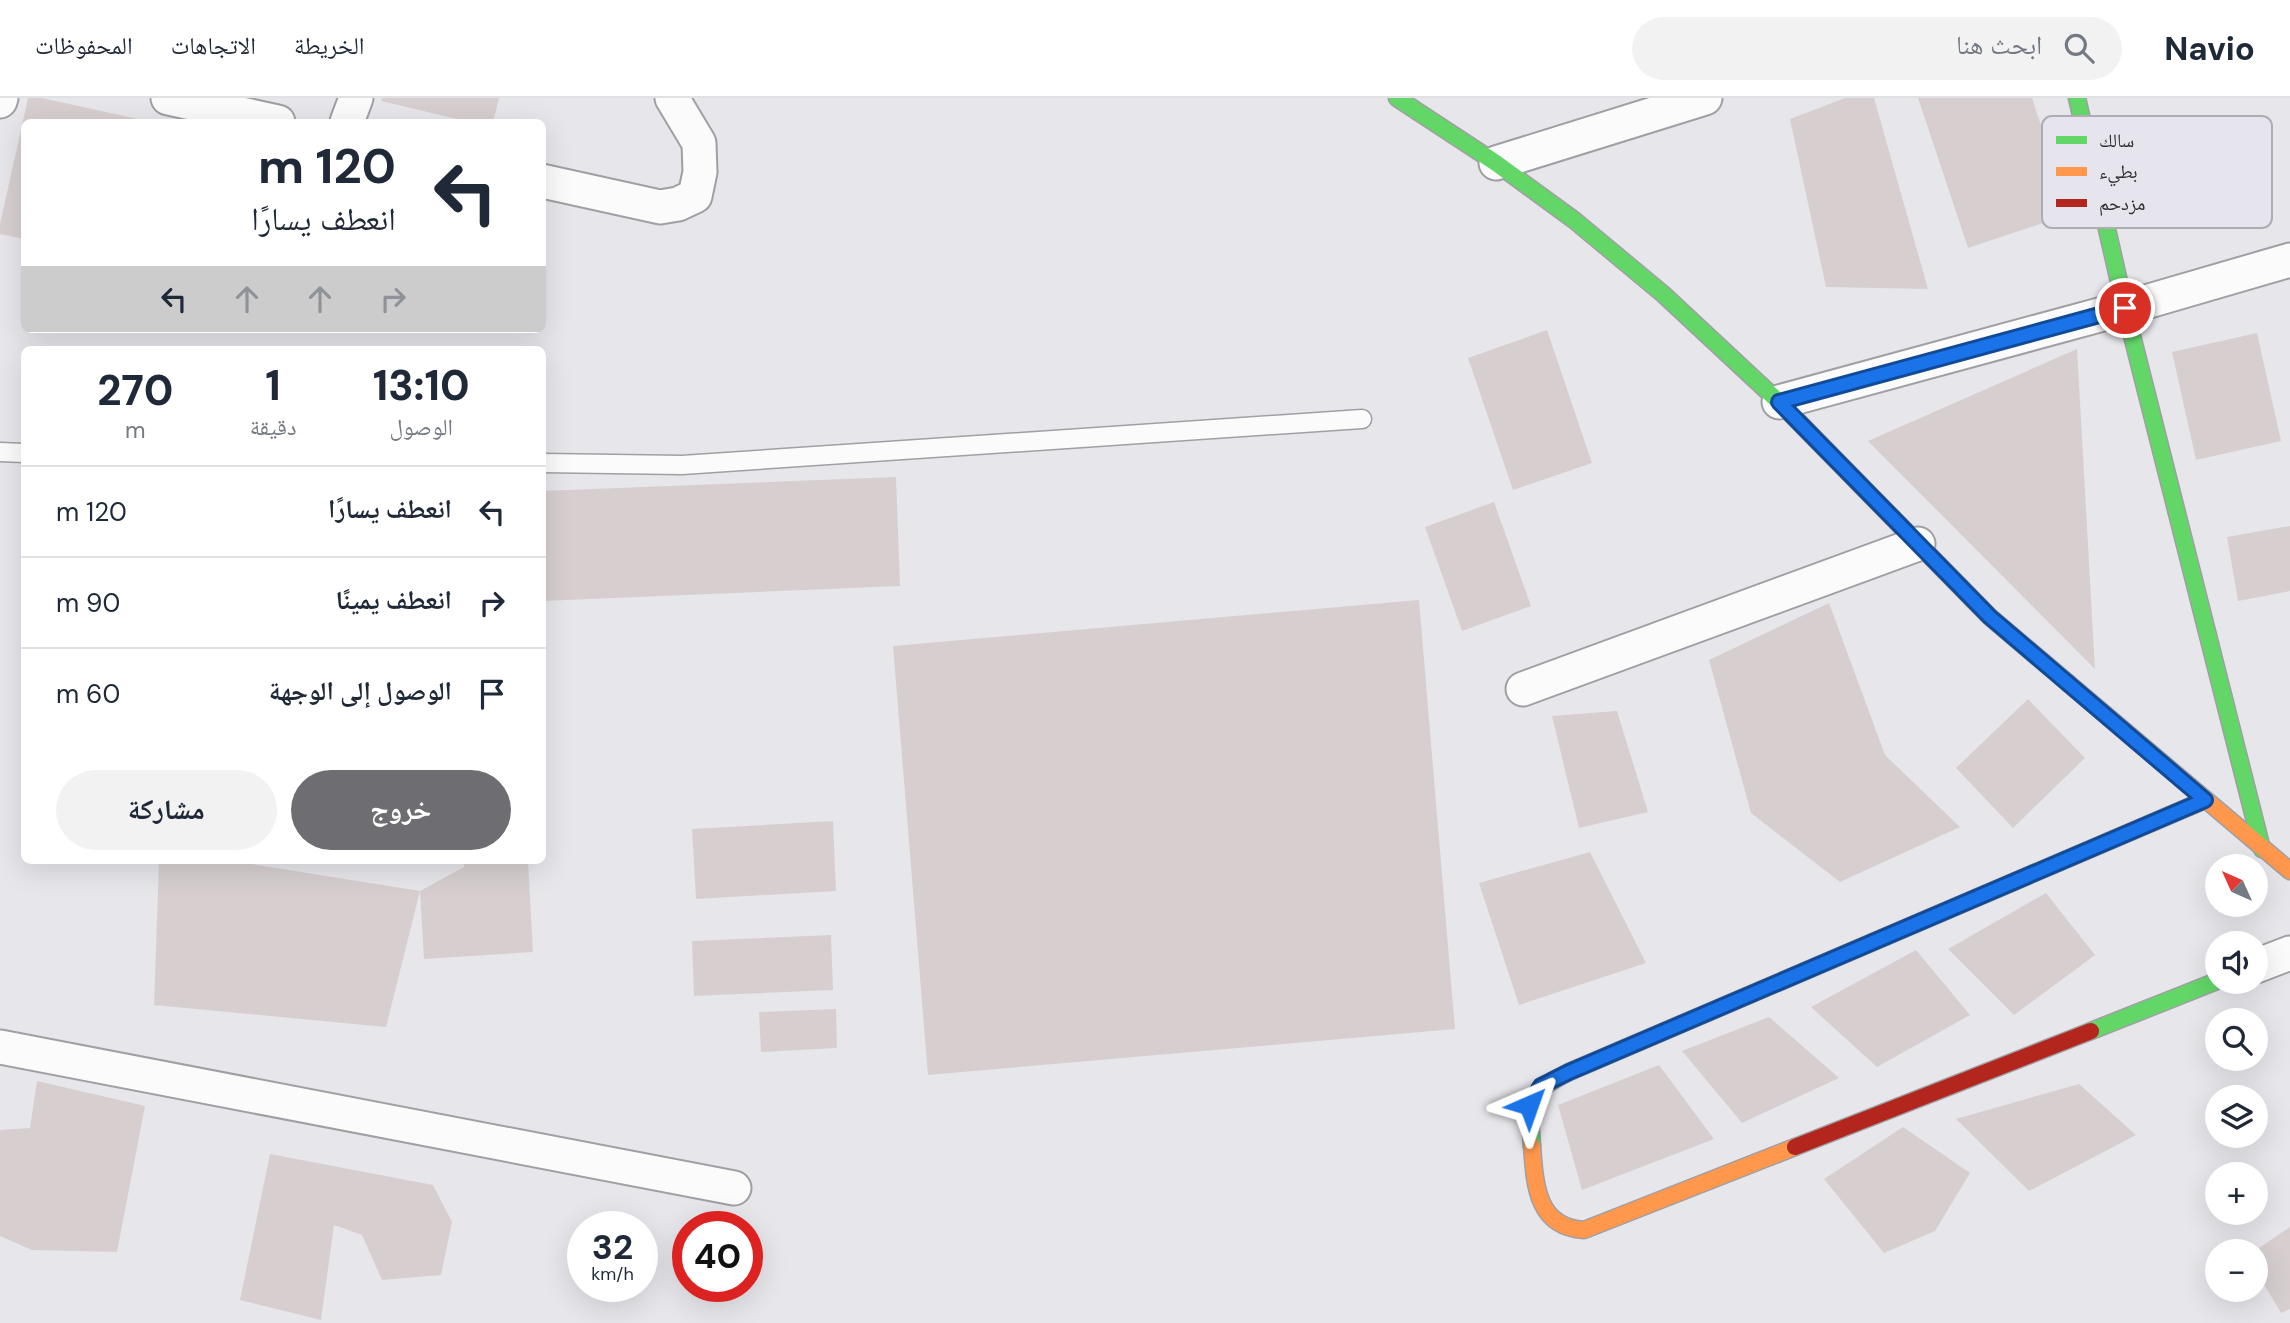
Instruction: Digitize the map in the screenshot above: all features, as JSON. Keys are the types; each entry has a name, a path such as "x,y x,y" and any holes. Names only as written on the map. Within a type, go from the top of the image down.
{"street":[{"path":"168,98 264,119"},
{"path":"348,119 356,98"},
{"path":"546,182 660,207 678,204 695,196 700,172 699,143 672,98"},
{"path":"1397,98 1496,163 1574,220 1663,294 1779,402 1990,617 2290,871"},
{"path":"1496,163 1704,98"},
{"path":"2077,98 2081,116"},
{"path":"2107,228 2262,849"},
{"path":"1779,402 2290,260"},
{"path":"1523,689 1918,544"},
{"path":"2205,800 1541,1086 1529,1105 1533,1158 1542,1207 1554,1222 1569,1229 1584,1230 2205,987"},
{"path":"2268,961 2290,953"},
{"path":"0,1047 734,1188"}],"lane":[{"path":"546,463 682,465 1362,419"},
{"path":"0,452 21,453"}],"building":[{"path":"28,98 42,98 138,119 23,119"},
{"path":"382,98 499,98 494,119 457,119 381,101"},
{"path":"1845,98 1874,98 1928,289 1826,287 1790,119"},
{"path":"1918,98 2032,98 2042,129 2042,223 1968,248"},
{"path":"21,130 21,238 0,234"},
{"path":"1547,330 1592,463 1513,490 1468,358"},
{"path":"2257,333 2281,441 2196,460 2172,352"},
{"path":"2077,349 2095,669 1868,441"},
{"path":"896,477 900,586 546,601 546,491"},
{"path":"1494,502 1531,606 1462,631 1425,527"},
{"path":"2290,526 2290,591 2238,601 2227,537"},
{"path":"1419,600 1455,1029 928,1075 893,646"},
{"path":"1829,603 1885,755 1960,827 1840,882 1751,813 1709,660"},
{"path":"2028,699 2085,758 2013,828 1956,768"},
{"path":"1617,711 1648,812 1579,828 1552,716"},
{"path":"833,821 836,891 696,899 692,829"},
{"path":"1590,852 1646,963 1519,1005 1479,883"},
{"path":"159,864 251,864 420,891 386,1027 154,1005"},
{"path":"464,864 528,864 533,952 424,959 420,891 464,867"},
{"path":"2046,893 2095,955 2014,1015 1948,949"},
{"path":"831,935 833,990 694,996 692,941"},
{"path":"1916,950 1970,1015 1877,1067 1811,1007"},
{"path":"836,1009 837,1048 761,1052 759,1012"},
{"path":"1769,1017 1839,1078 1742,1123 1682,1051"},
{"path":"1659,1065 1714,1139 1582,1190 1558,1105"},
{"path":"37,1081 145,1106 117,1252 32,1250 0,1236 0,1130 30,1128"},
{"path":"2079,1084 2136,1135 2029,1191 1956,1119"},
{"path":"1903,1127 1970,1173 1935,1231 1884,1253 1824,1179"},
{"path":"270,1154 433,1185 452,1222 441,1275 382,1280 362,1235 334,1225 321,1320 240,1300"},
{"path":"2290,1227 2290,1309 2281,1313 2268,1291 2268,1242"}],"traffic: fast":[{"path":"1397,98 1496,163 1574,220 1663,294 1779,402 1990,617 2068,683"},
{"path":"2077,98 2081,116"},
{"path":"2107,228 2262,849"},
{"path":"1532,1146 1530,1118 1533,1100 1544,1086 1569,1072 2205,800"},
{"path":"2091,1031 2205,986"}],"traffic: slow":[{"path":"2068,683 2290,871"},
{"path":"1532,1146 1537,1189 1548,1213 1568,1227 1584,1230 1795,1147"}],"traffic: jam":[{"path":"1795,1147 2091,1031"}],"route":[{"path":"1529,1105 1541,1086 1569,1072 2205,800 1990,617 1779,402 2125,308"}]}
